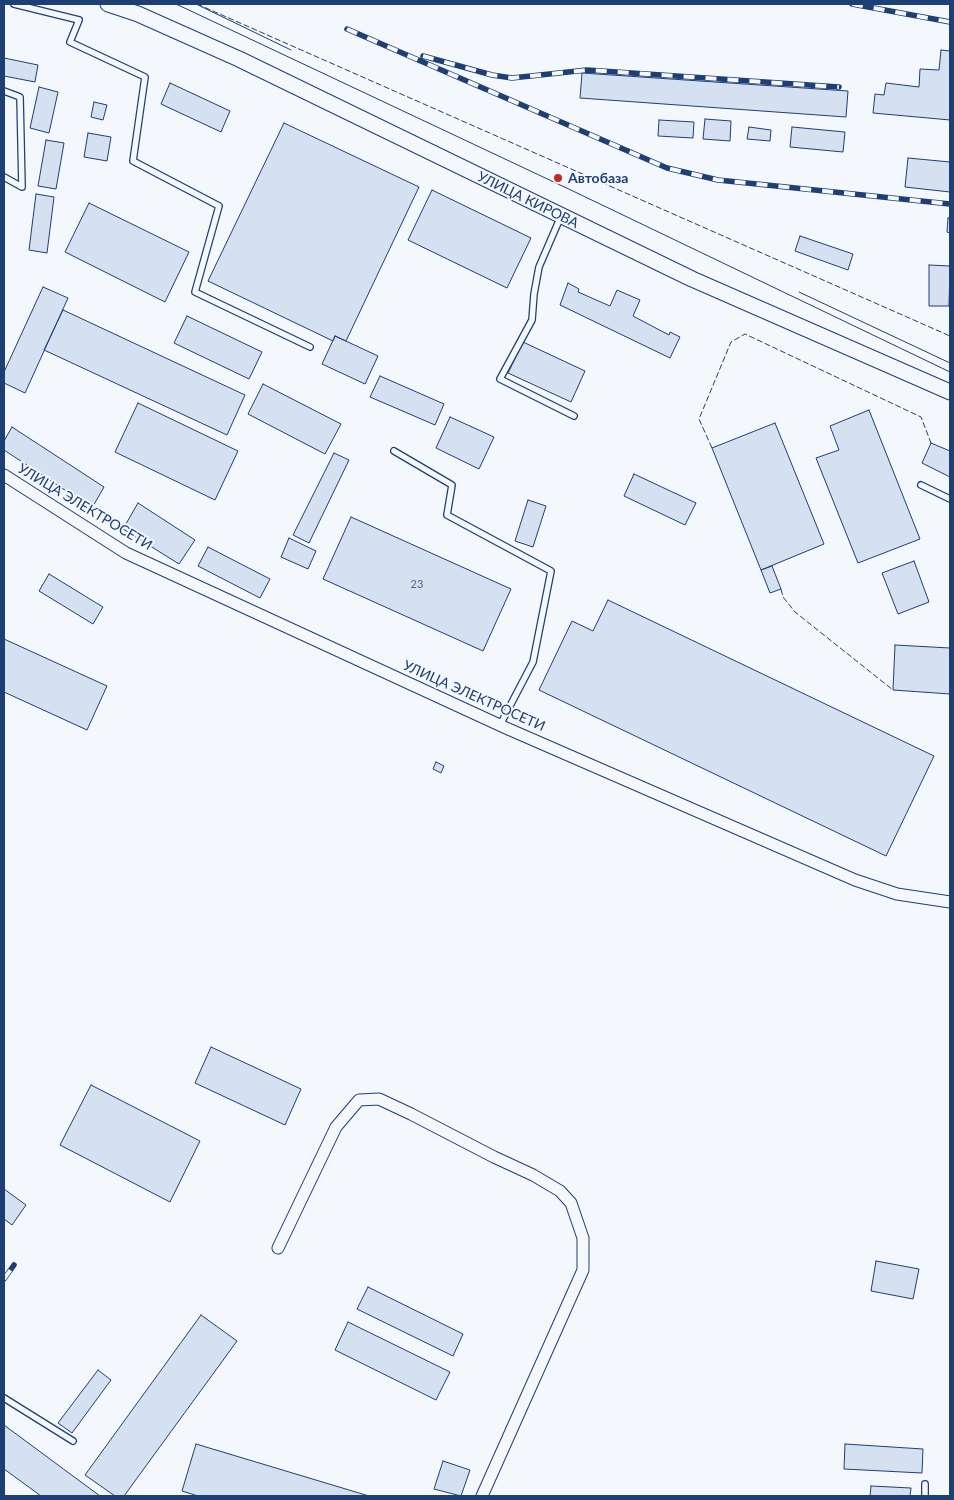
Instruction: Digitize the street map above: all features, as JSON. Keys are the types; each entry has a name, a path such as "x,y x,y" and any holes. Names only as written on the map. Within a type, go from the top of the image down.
{"main road":[{"name":"УЛИЦА КИРОВА","path":"108,4 138,14 239,59 692,279 950,392"}],"street":[{"name":"УЛИЦА ЭЛЕКТРОСЕТИ","path":"4,475 126,553 500,725 855,880 897,894 950,902"},
{"path":"278,1248 336,1127 359,1100 379,1100 411,1114 560,1190 571,1203 583,1238 583,1270 482,1496"}],"lane":[{"path":"14,4 80,20 70,42 145,77 133,161 219,206 195,292 310,347"},
{"path":"4,91 20,97 22,187 4,177"},
{"path":"561,216 539,267 532,320 500,380 574,416"},
{"path":"394,451 452,485 447,515 551,571 533,662 500,725"},
{"path":"921,485 950,499"},
{"path":"4,1398 72,1441"},
{"path":"925,1484 925,1496"}],"building":[{"path":"941,50 950,51 950,120 873,113 875,94 884,95 886,83 919,87 920,69 939,70"},
{"path":"4,58 38,65 35,82 4,76"},
{"path":"582,73 848,91 846,117 580,98"},
{"path":"170,83 230,111 221,132 161,104"},
{"path":"39,87 58,92 49,133 30,128"},
{"path":"94,102 107,105 103,120 91,117"},
{"path":"705,119 731,121 730,141 703,139"},
{"path":"659,120 694,122 693,138 658,136"},
{"path":"284,123 419,187 346,341 335,336 333,341 208,281"},
{"path":"749,127 771,130 770,141 747,139"},
{"path":"792,127 845,132 843,152 790,147"},
{"path":"88,133 111,137 107,161 84,157"},
{"path":"46,140 64,143 56,189 38,186"},
{"path":"908,158 950,162 950,192 905,187"},
{"path":"432,190 531,238 507,288 408,240"},
{"path":"36,194 54,197 47,253 29,250"},
{"path":"89,203 189,252 165,302 65,252"},
{"path":"948,218 950,218 950,233 947,232"},
{"path":"800,236 853,254 848,270 795,251"},
{"path":"929,265 950,266 949,306 929,306"},
{"path":"568,283 579,289 578,292 610,306 617,290 640,300 633,316 669,335 670,332 680,337 670,358 560,305"},
{"path":"43,287 68,298 25,393 4,383 4,372"},
{"path":"63,310 245,395 227,435 44,350"},
{"path":"187,316 262,352 249,379 174,343"},
{"path":"335,336 378,356 365,384 322,364"},
{"path":"523,342 585,371 571,402 508,373"},
{"path":"380,376 444,404 435,425 370,397"},
{"path":"263,384 341,424 325,454 248,414"},
{"path":"138,403 238,451 215,500 115,452"},
{"path":"869,410 920,539 858,563 816,458 839,450 830,426"},
{"path":"450,417 494,437 479,469 436,448"},
{"path":"775,423 824,544 761,570 712,448"},
{"path":"12,427 104,487 92,508 4,450 4,441"},
{"path":"931,443 950,451 950,477 922,463"},
{"path":"334,453 349,460 309,543 293,535"},
{"path":"634,474 696,503 685,525 624,496"},
{"path":"528,500 546,506 533,547 515,541"},
{"path":"138,503 195,540 179,564 123,529"},
{"path":"351,517 511,589 483,651 323,579"},
{"path":"289,538 316,551 308,569 281,557"},
{"path":"208,547 270,579 260,598 198,566"},
{"path":"914,561 929,602 898,614 882,573"},
{"path":"772,566 781,589 770,593 761,570"},
{"path":"49,574 103,607 93,624 39,591"},
{"path":"608,600 934,756 886,856 539,690 572,621 593,631"},
{"path":"4,639 107,686 87,730 4,692"},
{"path":"895,645 950,648 950,694 893,690"},
{"path":"436,762 444,766 441,773 433,769"},
{"path":"211,1047 301,1089 285,1125 195,1083"},
{"path":"91,1085 200,1141 170,1202 60,1145"},
{"path":"4,1189 26,1205 12,1225 4,1219"},
{"path":"876,1261 919,1269 913,1299 871,1291"},
{"path":"368,1287 463,1334 453,1356 357,1309"},
{"path":"201,1315 237,1341 124,1496 115,1496 85,1475"},
{"path":"348,1322 450,1372 436,1400 335,1350"},
{"path":"98,1370 111,1380 72,1433 58,1423"},
{"path":"4,1425 100,1496 41,1496 4,1469"},
{"path":"196,1444 369,1496 198,1496 182,1491"},
{"path":"845,1444 923,1449 922,1473 844,1469"},
{"path":"443,1461 470,1470 461,1496 434,1489"},
{"path":"871,1486 911,1488 910,1496 870,1496"}],"tram line":[{"path":"176,4 575,192 950,372"},
{"path":"196,4 291,50"},
{"path":"799,292 950,363"}],"railway":[{"path":"852,4 950,22"},
{"path":"347,29 667,168 718,180 950,204"},
{"path":"423,56 492,75 512,78 587,70 839,87"},
{"path":"4,1279 14,1265"}],"fence":[{"path":"197,4 950,336"},
{"path":"712,448 699,419 731,342 745,334 921,417 931,443"},
{"path":"781,589 783,597 795,612 893,690"}],"place":[{"name":"Автобаза","path":"558,178"}]}
